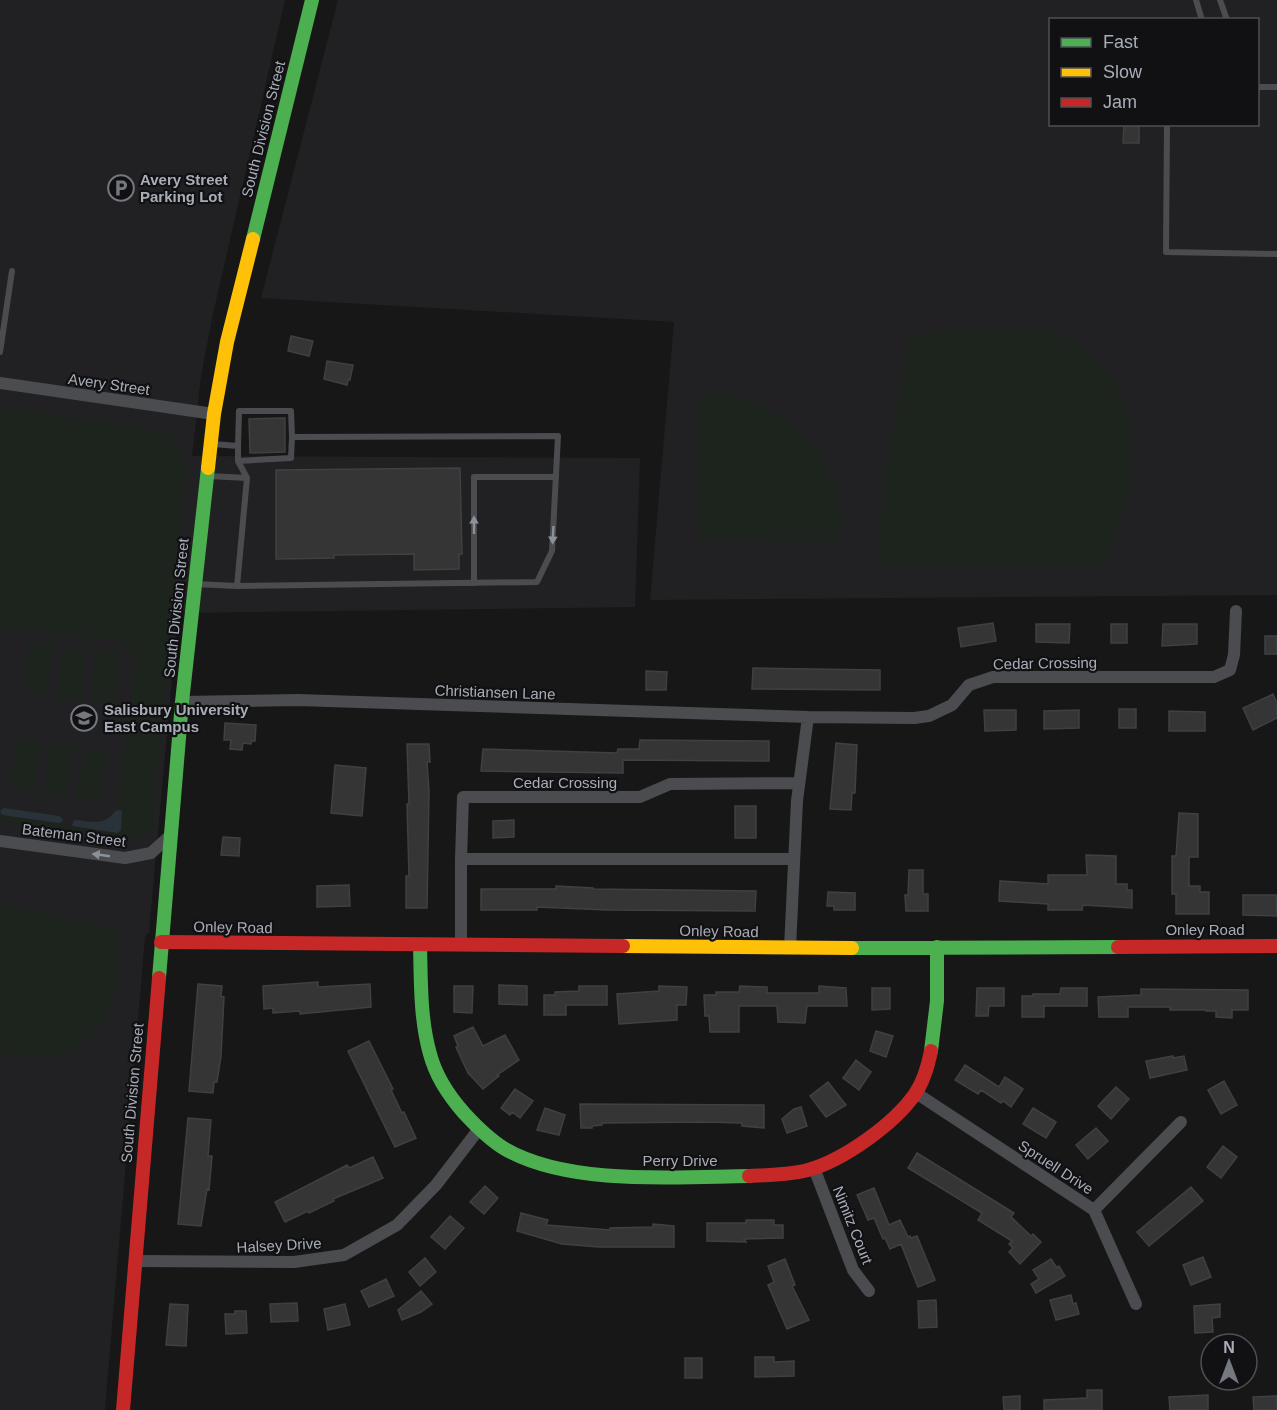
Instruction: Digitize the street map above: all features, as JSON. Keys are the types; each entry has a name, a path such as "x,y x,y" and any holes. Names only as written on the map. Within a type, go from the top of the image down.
{"street":[{"name":"South Division Street","path":"123,1410 182,702 214,414 227,342 312,0"},
{"name":"Avery Street","path":"0,383 214,414"},
{"name":"Cedar Crossing","path":"808,717 914,718 929,716 952,705 969,685 993,677 1214,677 1230,670 1234,655 1236,611"},
{"name":"Christiansen Lane","path":"182,702 298,700 808,717"},
{"path":"790,948 799,783 808,717"},
{"name":"Cedar Crossing","path":"461,945 463,797 640,797 670,784 799,783"},
{"name":"Bateman Street","path":"0,840 125,858 151,853 172,834"},
{"path":"461,859 794,860"},
{"name":"Onley Road","path":"161,942 790,948 1277,946"},
{"name":"Perry Drive","path":"420,945 423,1018 428,1047 446,1090 479,1129 507,1150 556,1168 630,1176 697,1177 776,1175 814,1168 848,1151 879,1129 916,1093 927,1066 936,1016 939,981 937,947"},
{"name":"Spruell Drive","path":"916,1093 1094,1210 1136,1304"},
{"path":"1094,1210 1181,1122"},
{"name":"Halsey Drive","path":"135,1261 294,1262 344,1255 397,1225 436,1185 479,1129"},
{"name":"Nimitz Court","path":"814,1168 853,1270 869,1291"}],"lane":[{"path":"1196,0 1201,18"},
{"path":"1220,0 1226,18"},
{"path":"1259,87 1277,87"},
{"path":"1167,126 1166,252 1277,254"},
{"path":"0,352 12,271"},
{"path":"237,586 247,478 238,461 239,411 291,411 291,458 238,461"},
{"path":"194,584 237,586 537,582 552,551 558,436 292,437"},
{"path":"211,444 238,446"},
{"path":"207,476 247,478"},
{"path":"474,583 474,477 556,477"}],"shaded area":[{"name":"Salisbury University East Campus","path":"0,0 285,0 213,314 201,376 192,456 640,458 635,607 178,613 149,932 145,937 105,1410 0,1410"},
{"path":"338,0 1277,0 1277,595 650,600 674,322 261,298"},
{"path":"1040,330 1061,336 1083,349 1095,360 1117,388 1127,413 1132,438 1133,465 1122,518 1102,568 890,566 877,551 885,477 909,339 943,331"},
{"path":"699,394 729,396 757,404 782,417 804,435 821,457 834,482 840,510 840,541 704,538 698,532 699,471 694,470"},
{"path":"0,407 167,432 173,435 186,467 152,829 140,840 136,840 138,831 134,830 132,838 0,821 0,811 2,815 117,833 122,812 117,806 136,659 121,641 96,638 91,642 85,636 63,634 59,638 50,632 27,629 21,633 7,631 0,626"},
{"path":"30,642 53,646 47,694 23,691"},
{"path":"64,647 87,650 81,698 57,695"},
{"path":"96,652 120,654 113,703 90,700"},
{"path":"17,739 40,742 34,791 11,788"},
{"path":"50,743 73,746 67,795 44,792"},
{"path":"83,748 106,751 100,800 77,797"},
{"path":"4,808 59,816 63,819 58,823 2,815 0,811"},
{"path":"119,810 122,811 121,830 117,833 72,826 74,820 102,821"},
{"path":"0,907 35,910 121,932 115,991 110,1005 96,1030 71,1049 46,1057 0,1053"}],"building":[{"path":"1124,126 1139,126 1139,143 1123,143"},
{"path":"291,336 313,341 309,356 288,351"},
{"path":"327,361 353,365 347,385 324,379"},
{"path":"285,418 285,452 250,453 249,419"},
{"path":"460,468 462,554 459,554 459,569 414,570 414,554 334,555 334,558 276,559 276,470"},
{"path":"993,623 996,641 961,647 958,628"},
{"path":"1036,624 1070,624 1069,643 1036,642"},
{"path":"1111,624 1127,624 1127,643 1111,643"},
{"path":"1163,624 1197,624 1197,644 1162,646"},
{"path":"1265,636 1277,636 1277,654 1265,654"},
{"path":"753,668 880,670 880,690 752,689"},
{"path":"646,671 667,672 666,690 646,690"},
{"path":"1273,694 1277,703 1277,718 1253,730 1243,708"},
{"path":"1119,709 1136,709 1136,728 1119,728"},
{"path":"984,710 1016,710 1016,730 985,731"},
{"path":"1079,710 1079,728 1044,729 1044,711"},
{"path":"1169,711 1205,712 1205,731 1169,731"},
{"path":"225,723 256,725 255,741 251,744 243,743 242,750 230,749 231,740 224,740"},
{"path":"640,740 769,741 769,761 623,760 623,773 481,771 483,749 617,753 618,749 639,749"},
{"path":"836,743 857,745 855,793 852,793 851,810 830,809"},
{"path":"407,744 429,744 427,908 406,908 406,876 409,876"},
{"path":"335,765 366,768 362,816 331,813"},
{"path":"735,806 756,806 756,838 735,838"},
{"path":"1179,813 1198,814 1198,857 1189,857 1189,886 1200,886 1200,892 1209,892 1209,914 1176,914 1176,894 1172,894 1172,856 1176,856"},
{"path":"514,820 514,837 493,838 493,821"},
{"path":"223,837 240,838 239,856 221,855"},
{"path":"1086,855 1116,856 1116,884 1127,884 1127,890 1132,890 1132,908 1083,905 1082,910 1048,910 1048,904 999,901 1000,881 1048,884 1048,875 1087,875"},
{"path":"909,870 923,870 923,894 928,894 928,911 906,911 905,895 908,895"},
{"path":"349,885 350,906 317,907 317,886"},
{"path":"556,886 593,889 756,891 755,911 537,907 537,910 481,910 481,889 556,889"},
{"path":"828,892 855,893 855,910 834,910 834,906 827,906"},
{"path":"1243,895 1276,895 1277,916 1243,915"},
{"path":"318,982 318,987 370,984 371,1007 300,1014 300,1011 273,1013 273,1008 264,1009 263,986"},
{"path":"198,984 222,986 221,996 224,997 221,1056 213,1093 189,1091"},
{"path":"499,985 527,986 527,1005 499,1004"},
{"path":"454,986 473,986 472,1013 454,1012"},
{"path":"579,986 607,986 607,1005 566,1005 566,1015 544,1015 544,995 579,991"},
{"path":"659,986 687,987 686,1005 677,1005 677,1020 619,1024 617,994 659,991"},
{"path":"740,986 767,987 767,993 819,993 819,986 846,988 847,1006 807,1006 805,1023 778,1022 777,1006 739,1006 739,1032 710,1032 709,1016 705,1016 704,995 716,995 716,992 739,992"},
{"path":"872,988 890,988 890,1009 872,1010"},
{"path":"977,988 1004,988 1004,1006 989,1006 988,1016 976,1016"},
{"path":"1061,988 1087,988 1087,1006 1044,1006 1044,1017 1022,1017 1022,996 1060,994"},
{"path":"1141,989 1248,990 1248,1010 1232,1010 1232,1018 1216,1017 1216,1011 1170,1010 1170,1007 1128,1007 1128,1017 1099,1017 1098,997 1141,995"},
{"path":"473,1027 483,1046 505,1035 519,1060 497,1075 499,1076 483,1089 468,1073 456,1047 458,1046 454,1036"},
{"path":"876,1031 893,1036 886,1057 870,1051"},
{"path":"369,1041 416,1138 395,1147 348,1051"},
{"path":"1173,1056 1173,1058 1184,1056 1187,1070 1150,1078 1146,1061"},
{"path":"856,1060 871,1072 859,1090 843,1078"},
{"path":"965,1065 999,1087 1005,1077 1023,1089 1011,1107 981,1090 978,1094 955,1080"},
{"path":"1224,1081 1237,1105 1221,1114 1208,1090"},
{"path":"828,1082 846,1105 826,1117 810,1096"},
{"path":"1116,1087 1129,1099 1111,1119 1098,1106"},
{"path":"515,1089 533,1101 520,1118 512,1112 510,1115 501,1108"},
{"path":"580,1104 764,1105 764,1128 742,1126 742,1123 703,1122 602,1123 592,1128 581,1128"},
{"path":"801,1107 807,1126 787,1133 782,1119 794,1109"},
{"path":"545,1108 565,1115 559,1135 537,1130"},
{"path":"1033,1108 1056,1122 1046,1138 1023,1124"},
{"path":"188,1118 211,1120 208,1156 212,1156 209,1190 207,1189 201,1226 178,1224"},
{"path":"1096,1128 1108,1141 1088,1159 1076,1145"},
{"path":"1223,1146 1237,1157 1221,1178 1207,1167"},
{"path":"917,1153 1014,1213 1011,1217 1041,1242 1020,1264 1009,1252 1013,1248 1009,1244 1012,1241 978,1220 982,1213 908,1168"},
{"path":"373,1157 383,1178 285,1222 275,1202 347,1165 349,1168"},
{"path":"485,1186 498,1198 484,1214 470,1202"},
{"path":"1191,1187 1203,1201 1149,1246 1137,1232"},
{"path":"874,1188 889,1225 900,1220 908,1237 917,1236 935,1280 918,1287 901,1244 890,1249 874,1218 868,1220 857,1195"},
{"path":"521,1213 548,1220 546,1225 610,1230 610,1228 653,1227 653,1224 674,1226 674,1247 599,1247 562,1244 517,1231"},
{"path":"450,1216 464,1228 445,1249 431,1237"},
{"path":"746,1220 774,1220 774,1225 783,1225 783,1238 744,1239 746,1242 707,1241 707,1223 746,1223"},
{"path":"1203,1257 1211,1277 1191,1285 1183,1265"},
{"path":"425,1258 436,1272 420,1286 409,1272"},
{"path":"785,1259 795,1285 792,1286 809,1320 787,1329 768,1285 774,1282 768,1266"},
{"path":"1051,1259 1065,1276 1036,1293 1031,1284 1039,1279 1033,1270"},
{"path":"386,1279 394,1296 369,1307 361,1291"},
{"path":"421,1291 432,1304 421,1312 402,1320 398,1310"},
{"path":"1071,1295 1079,1314 1056,1320 1050,1300"},
{"path":"936,1300 937,1327 919,1328 918,1301"},
{"path":"297,1303 298,1321 271,1322 270,1304"},
{"path":"170,1304 188,1305 186,1346 166,1345"},
{"path":"345,1304 350,1325 328,1330 324,1309"},
{"path":"1220,1304 1220,1317 1212,1318 1213,1332 1195,1333 1194,1306"},
{"path":"235,1311 246,1311 247,1333 226,1334 225,1314 235,1314"},
{"path":"755,1357 774,1357 774,1362 794,1361 794,1376 755,1377"},
{"path":"685,1358 702,1358 702,1378 685,1378"},
{"path":"1087,1390 1102,1390 1102,1410 1044,1410 1044,1400 1087,1398"},
{"path":"1208,1395 1208,1410 1170,1410 1169,1397"},
{"path":"1020,1396 1020,1410 1004,1410 1003,1397"},
{"path":"1277,1396 1277,1410 1254,1410 1253,1397"}],"traffic: fast":[{"path":"253,239 312,0"},
{"path":"159,978 182,702 208,468"},
{"path":"420,945 424,1027 436,1071 458,1107 478,1128 499,1145 531,1161 591,1174 657,1178 749,1176"},
{"path":"931,1051 937,1001 937,947"},
{"path":"852,948 1118,947"}],"traffic: slow":[{"path":"208,468 214,414 227,342 253,239"},
{"path":"623,946 852,948"}],"traffic: jam":[{"path":"161,942 623,946"},
{"path":"1118,947 1277,946"},
{"path":"123,1410 159,978"},
{"path":"749,1176 808,1170 837,1158 867,1140 894,1117 915,1094 921,1084 931,1051"}],"place":[{"name":"Avery Street Parking Lot","path":"121,188"},
{"name":"Salisbury University East Campus","path":"84,718"}]}
